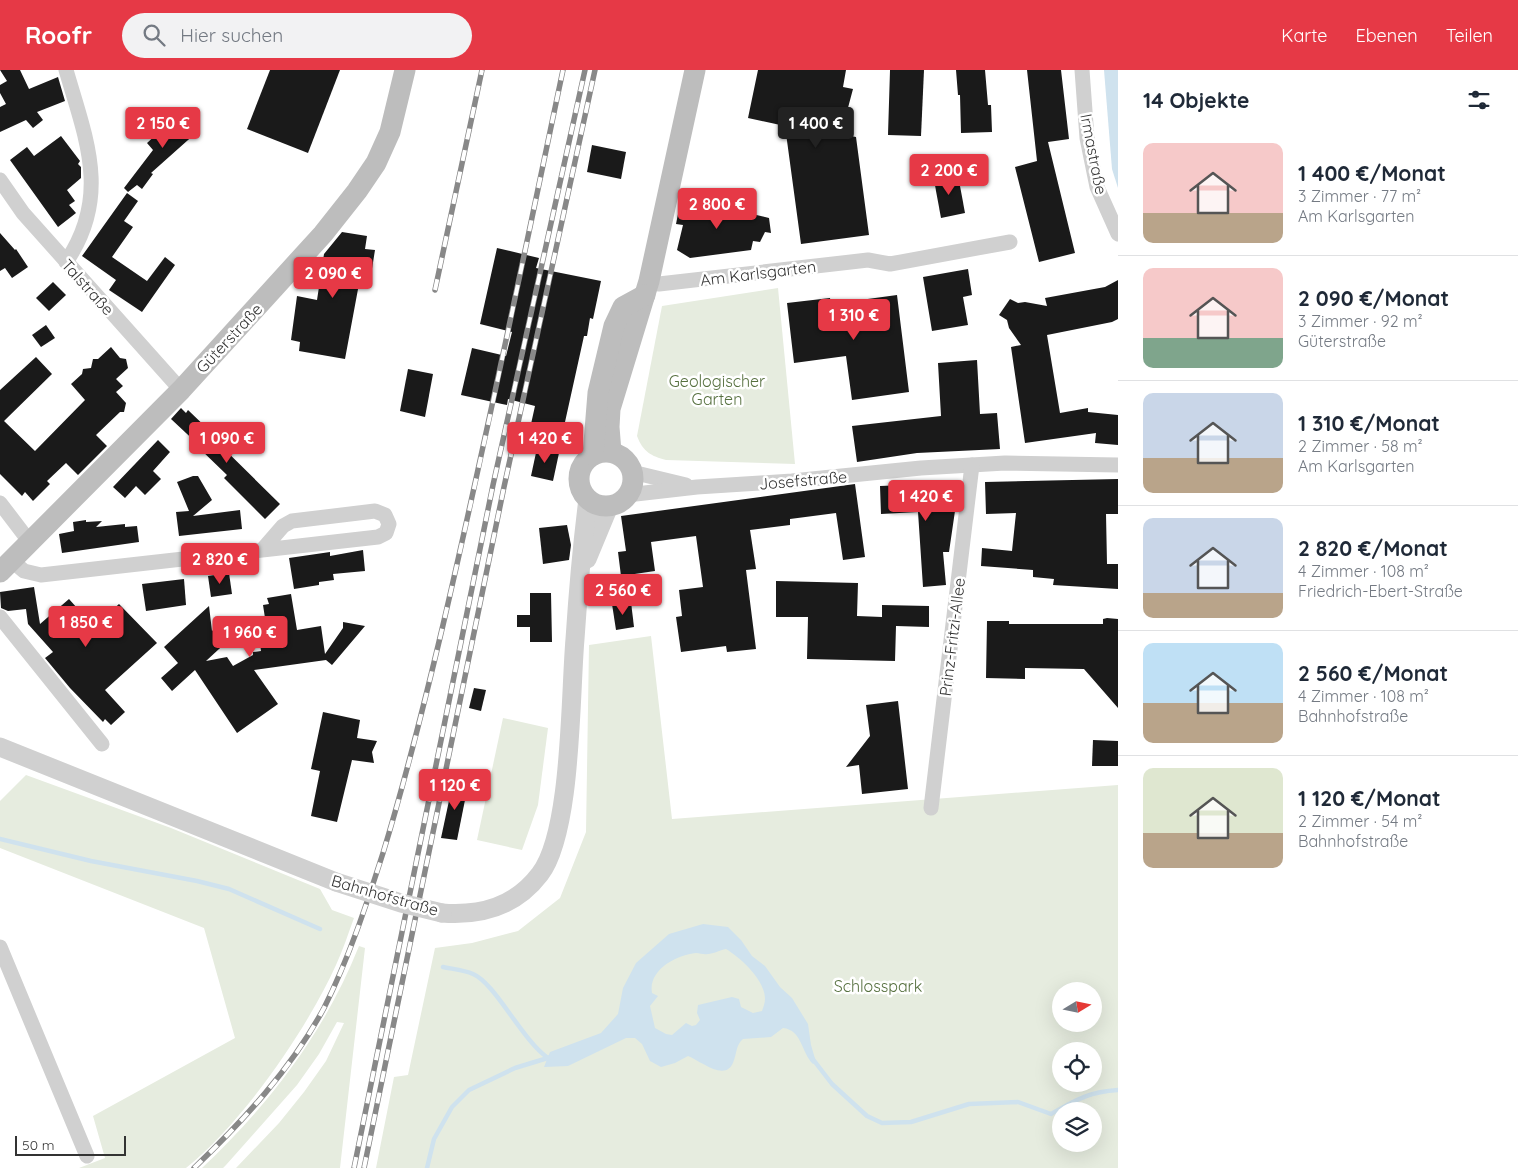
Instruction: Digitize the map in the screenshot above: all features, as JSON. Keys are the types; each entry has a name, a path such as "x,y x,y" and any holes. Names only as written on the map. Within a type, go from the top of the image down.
{"main road":[{"name":"Güterstraße","path":"6,566 181,390 290,272 357,191 376,163 390,132 405,70"},
{"path":"602,454 609,428 610,409 647,288 695,70"},
{"path":"602,454 625,459 632,472 632,484 628,496 622,501 609,506 594,504 588,500 580,487 581,469 586,461 602,454"}],"street":[{"path":"66,70 84,131 92,166 93,188 78,245 66,262"},
{"name":"Irmastraße","path":"1082,70 1087,138 1097,187 1118,234"},
{"name":"Talstraße","path":"0,180 23,214 181,390"},
{"name":"Am Karlsgarten","path":"647,288 659,284 868,260 890,264 1010,242"},
{"name":"Josefstraße","path":"628,496 697,487 738,486 972,465 1030,462 1118,465"},
{"name":"Prinz-Fritzi-Allee","path":"931,808 972,465"},
{"name":"Josefstraße","path":"632,472 697,487"},
{"name":"Bahnhofstraße","path":"0,747 336,882 401,903 442,913 466,915 489,910 522,892 540,874 553,849 560,819 566,774 580,577 588,500"},
{"path":"0,503 29,541"},
{"name":"Bahnhofstraße","path":"580,577 609,506"},
{"path":"6,566 40,574 378,537 383,536 388,529 388,519 386,515 375,511 292,521 283,526 263,549"},
{"path":"0,617 102,744"},
{"path":"0,947 87,1156"}],"green space":[{"name":"Geologischer Garten","path":"778,288 795,464 666,460 648,453 637,436 662,306"},
{"name":"Schlosspark","path":"651,636 672,819 1118,785 1118,1168 376,1168 394,1077 408,1075 435,948 472,943 518,931 560,898 586,832 589,645"},
{"path":"503,718 548,728 538,805 522,850 477,840"},
{"path":"26,775 171,828 320,889 332,910 354,918 339,959 323,991 290,1046 251,1101 208,1149 186,1168 79,1168 105,1158 93,1116 235,1038 204,928 0,848 0,801"},
{"path":"359,946 365,948 340,1168 236,1168 279,1123 326,1061 344,1023 337,1022 319,1054 297,1085 226,1165 223,1168 202,1168 250,1119 293,1066 330,1008"}],"water":[{"path":"1104,70 1118,70 1118,188 1112,169"},
{"path":"703,924 728,927 741,940 752,956 765,966 780,987 792,998 808,1024 816,1062 813,1064 809,1059 798,1037 783,1028 771,1037 743,1039 738,1046 731,1067 720,1071 688,1056 675,1063 661,1067 650,1061 642,1044 635,1038 626,1038 568,1066 544,1067 550,1052 601,1033 618,1014 623,988 636,963 669,934","holes":["726,949 751,970 761,984 765,999 762,1011 753,1013 741,1007 739,999 732,997 698,1005 697,1013 700,1020 696,1025 692,1026 686,1023 672,1035 655,1028 650,1006 658,996 652,993 652,985 654,977 665,965 688,954 710,954"]}],"building":[{"path":"0,70 20,70 29,89 58,77 65,101 37,112 43,120 33,128 26,120 0,132 0,107 6,104 0,93 0,85 7,81"},
{"path":"270,70 340,70 308,153 247,129"},
{"path":"758,70 846,70 843,87 853,89 841,134 856,137 869,235 801,244 785,126 748,118"},
{"path":"890,70 924,70 921,136 888,135"},
{"path":"956,70 985,70 988,105 991,105 992,132 961,133 960,95 958,95"},
{"path":"1027,70 1061,70 1069,139 1048,142 1075,253 1039,262 1015,167 1037,161"},
{"path":"180,113 197,132 151,173 153,174 142,189 137,185 128,192 124,188 153,150 147,143"},
{"path":"61,136 80,161 78,164 81,167 81,178 67,190 75,201 69,205 76,213 58,227 10,160 27,147 34,156"},
{"path":"592,145 626,152 621,179 587,172"},
{"path":"958,175 965,213 941,218 934,180"},
{"path":"127,193 138,201 124,221 133,227 112,257 147,281 165,257 175,265 142,312 109,290 116,280 82,256"},
{"path":"681,199 769,218 771,233 765,232 760,242 753,241 751,250 690,258 677,250 683,225 676,224"},
{"path":"342,232 367,236 365,249 375,250 371,275 361,273 345,359 299,351 300,342 291,340 297,296 317,300 324,254"},
{"path":"0,233 16,249 28,267 12,278 5,268 0,271"},
{"path":"497,248 539,258 536,268 601,281 593,319 590,318 587,336 584,336 565,422 570,423 568,434 531,424 535,406 508,399 507,405 461,395 472,348 506,356 512,332 480,324"},
{"path":"968,269 972,295 963,297 968,325 932,331 923,277"},
{"path":"1118,280 1118,319 1112,322 1047,335 1060,413 1088,408 1088,412 1118,415 1118,445 1095,443 1096,433 1025,443 1011,347 1021,345 1009,328 1007,320 999,315 1010,299 1018,303 1025,302 1047,306 1045,298 1105,287"},
{"path":"53,282 66,295 49,311 36,298"},
{"path":"897,295 909,392 852,400 846,356 794,363 787,303 830,298 831,304"},
{"path":"46,325 55,338 41,347 32,335"},
{"path":"111,347 120,358 126,359 128,368 116,379 123,386 116,392 126,403 124,412 120,412 96,435 107,446 78,475 66,463 47,481 50,484 33,501 25,492 22,496 0,474 0,390 36,357 52,374 4,421 35,451 85,400 71,384 82,374 83,369 91,368 93,359 98,359"},
{"path":"977,360 980,414 997,413 1000,449 917,453 857,462 852,426 941,416 938,363"},
{"path":"408,369 433,374 425,417 400,411"},
{"path":"181,408 186,413 188,410 213,434 211,436 280,504 265,519 224,478 227,475 199,448 201,447 171,419"},
{"path":"158,440 170,452 153,471 161,479 145,495 136,486 125,498 113,487"},
{"path":"537,448 559,453 553,481 531,476"},
{"path":"198,476 212,500 193,516 240,510 242,529 179,536 176,512 189,511 177,482"},
{"path":"1118,479 1118,514 1106,514 1107,564 1118,564 1118,589 1053,585 1054,579 1033,577 1033,570 981,566 982,548 1012,551 1016,513 986,514 985,482"},
{"path":"954,483 955,511 949,552 943,552 946,585 923,587 918,512 881,514 880,486"},
{"path":"855,484 865,557 843,560 836,513 790,519 790,525 750,530 756,569 746,570 756,649 727,652 726,646 681,652 676,617 682,616 679,590 703,587 696,536 651,542 655,571 621,576 618,552 626,551 621,516"},
{"path":"86,520 86,522 102,521 96,527 125,524 125,527 137,526 139,542 62,553 59,534 74,531 73,522"},
{"path":"567,525 571,545 569,560 543,564 539,528"},
{"path":"363,550 365,571 333,574 334,580 319,582 319,585 294,589 289,558 330,552 330,556"},
{"path":"229,573 232,594 211,597 208,576"},
{"path":"184,579 186,605 146,611 142,584"},
{"path":"776,581 858,583 857,616 882,617 882,605 929,606 929,627 896,626 895,661 807,659 808,617 776,617"},
{"path":"34,587 40,624 69,599 94,627 119,604 157,643 105,690 125,712 111,725 105,719 103,722 70,688 45,658 53,652 28,624 26,609 8,611 1,608 0,592"},
{"path":"530,593 551,593 552,642 530,642 530,627 517,627 517,615 530,615"},
{"path":"291,594 297,630 321,626 325,654 343,628 343,622 365,626 332,665 326,660 254,670 278,704 237,733 195,670 172,691 161,678 178,663 164,647 209,606 212,631 222,622 232,637 206,661 227,657 233,666 253,655 253,652 261,651 257,619 265,618 263,605 269,604 267,598"},
{"path":"631,602 634,627 616,630 612,604"},
{"path":"1103,619 1118,619 1118,708 1084,669 1025,668 1025,679 986,678 987,621 1009,621 1009,624 1103,624"},
{"path":"474,688 486,690 481,711 469,708"},
{"path":"898,701 908,789 862,794 859,765 846,767 870,736 866,705"},
{"path":"323,712 360,720 357,738 377,741 372,752 374,763 352,760 337,822 311,816 320,771 311,769"},
{"path":"1093,740 1118,741 1118,766 1092,766"},
{"path":"453,782 468,785 457,840 441,838"}],"waterway":[{"path":"0,839 91,861 229,889 320,929"},
{"path":"443,967 473,974 481,979 500,1000 528,1039 548,1058"},
{"path":"427,1168 434,1139 452,1107 469,1090 515,1068 551,1057"},
{"path":"812,1058 832,1084 867,1116 882,1123 911,1122 969,1104 1018,1102 1051,1114 1090,1095 1118,1090"}],"railway":[{"path":"435,290 482,70"},
{"path":"194,1168 248,1113 297,1052 324,1008 341,970 370,893 407,768 443,625 490,417 563,70"},
{"path":"354,1168 493,485 585,70"},
{"path":"364,1168 504,487 595,70"}]}
